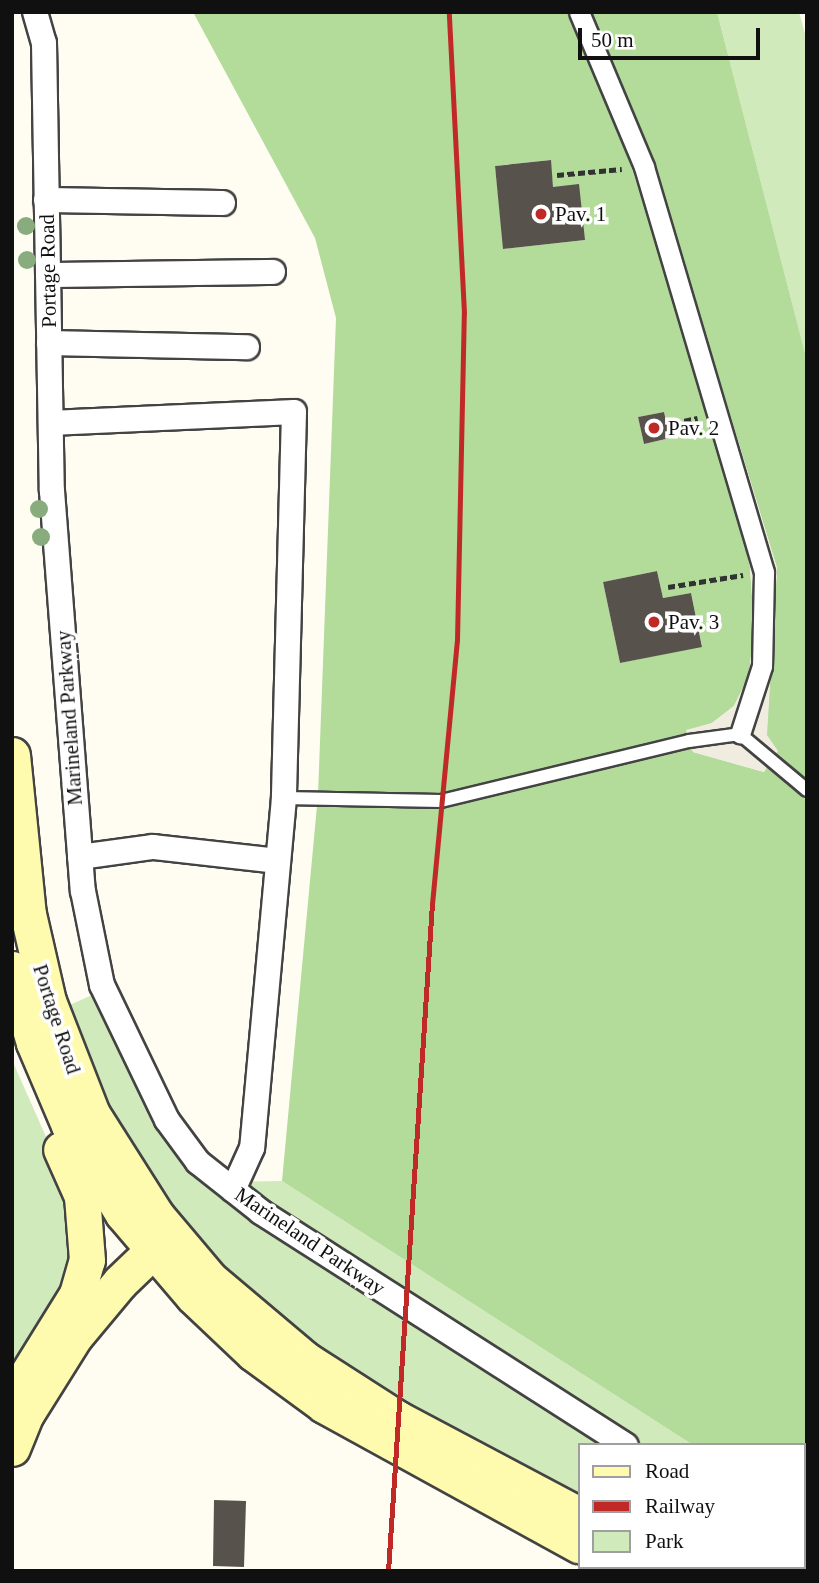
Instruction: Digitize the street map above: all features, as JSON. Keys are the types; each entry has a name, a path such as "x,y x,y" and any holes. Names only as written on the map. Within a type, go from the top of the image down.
{"main road":[{"name":"Portage Road","path":"12,755 20,915 79,1084 161,1242"},
{"name":"Portage Road","path":"12,969 34,1044 69,1125 161,1242"},
{"path":"12,1033 82,1196 88,1244 77,1294 12,1399"},
{"path":"12,1448 60,1356 108,1295 161,1242"},
{"path":"161,1242 306,1360 387,1412 578,1514"},
{"path":"161,1242 223,1326 290,1382 397,1447 578,1544"}],"street":[{"name":"Portage Road","path":"35,12 44,43 55,531"},
{"path":"579,12 644,167 764,572 762,666 740,734"},
{"path":"47,200 223,203"},
{"path":"48,275 273,272"},
{"path":"49,343 247,347"},
{"path":"51,423 294,412 284,798 252,1148 233,1190"},
{"name":"Marineland Parkway","path":"55,531 80,857 102,985 167,1120 198,1162 261,1212 623,1443"},
{"path":"80,857 153,848 277,861"}],"lane":[{"path":"284,798 442,801 689,741 740,734 807,790"}],"path":[{"path":"557,175 644,167"},
{"path":"668,587 764,572"}],"green space":[{"path":"193,12 567,12 608,102 663,256 731,484 750,567 754,626 749,676 734,706 712,723 687,731 693,752 764,772 777,568 650,153 589,12 717,12 807,361 807,1518 805,1443 690,1443 282,1181 318,795 336,318 315,238","holes":["550,160 553,187 585,240 504,249 495,166","664,412 670,438 644,444 638,417","657,571 663,598 691,593 702,646 620,663 603,582"]},
{"path":"717,12 799,12 807,41 807,361"},
{"path":"101,991 210,1182 282,1181 690,1443 578,1443 578,1501 384,1398 232,1283 159,1198 101,1103 63,1008"},
{"path":"12,1060 63,1175 78,1264 12,1381"},
{"path":"805,1543 807,1571 750,1569 805,1569"}],"shaded area":[{"path":"567,12 589,12 650,153 777,568 767,735 778,751 764,772 693,752 686,730 712,723 734,706 749,676 754,626 750,567 731,484 663,256 608,102"}],"building":[{"name":"Pav. 1","path":"551,160 553,187 579,184 585,240 503,249 495,166"},
{"name":"Pav. 2","path":"664,412 670,438 644,444 638,417"},
{"name":"Pav. 3","path":"657,571 663,598 691,593 702,647 620,663 603,582"},
{"path":"214,1500 246,1501 244,1567 213,1566"}],"railway":[{"path":"388,1571 432,904 457,640 464,313 449,12"}],"place":[{"name":"Pav. 1","path":"541,214"},
{"name":"Pav. 2","path":"654,428"},
{"name":"Pav. 3","path":"654,622"}]}
